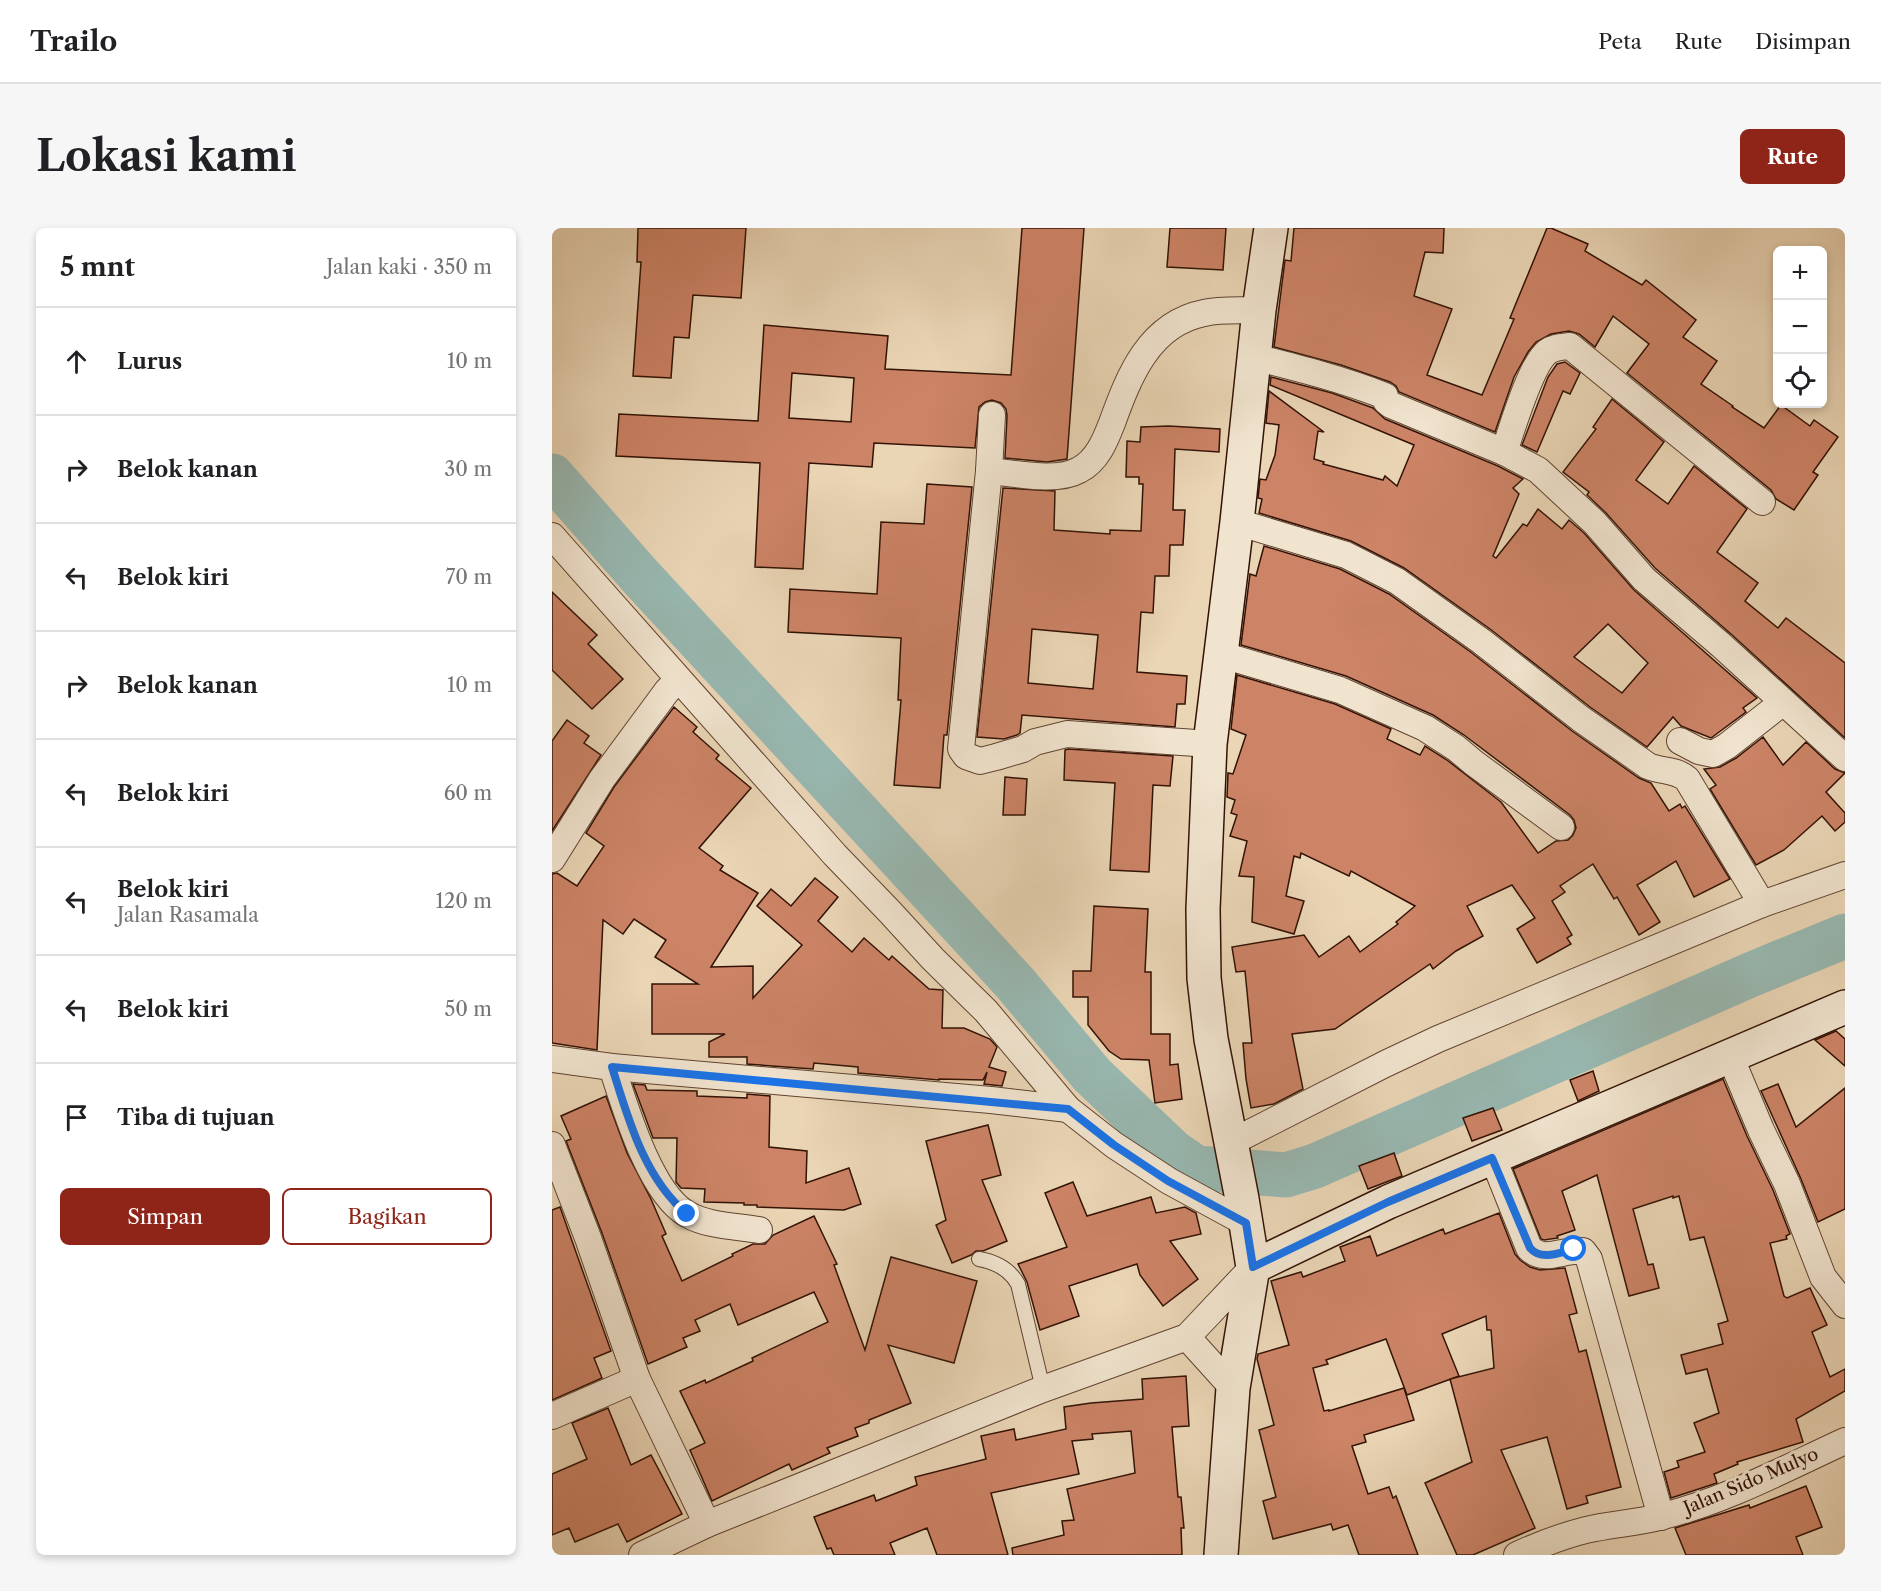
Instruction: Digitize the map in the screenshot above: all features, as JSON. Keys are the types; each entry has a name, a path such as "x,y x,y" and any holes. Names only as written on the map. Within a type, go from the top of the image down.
{"street":[{"path":"1221,1555 1233,1388 1253,1267 1211,1039 1204,978 1203,909 1210,744 1219,654 1237,522 1259,310 1271,228"},
{"path":"989,471 1052,477 1079,471 1093,459 1104,443 1128,379 1150,345 1175,324 1204,313 1259,310"},
{"path":"1504,452 1535,369 1546,353 1553,349 1570,346 1762,502"},
{"path":"1254,357 1329,376 1370,390 1385,396 1386,401 1391,405 1504,452 1538,470 1595,523 1644,579 1845,758"},
{"path":"992,415 989,471 961,731 961,749 966,756 980,760 1067,734 1210,744"},
{"path":"1237,522 1346,555 1397,581 1482,641 1581,719 1648,766 1659,770 1678,771 1687,779 1762,904"},
{"path":"552,536 835,855 933,959 986,1011 1068,1109 1114,1145 1168,1181 1246,1223"},
{"path":"1219,654 1340,690 1425,728 1562,826"},
{"path":"552,859 602,779 667,691 678,680"},
{"path":"1680,741 1699,751 1713,754 1727,746 1783,702"},
{"path":"1234,1161 1385,1064 1438,1038 1762,904 1845,874"},
{"path":"642,1555 707,1524 1043,1389 1187,1337 1253,1267 1377,1207 1845,1007"},
{"path":"1730,1056 1787,1184 1823,1277 1845,1305"},
{"path":"552,1059 612,1067 1068,1109"},
{"path":"612,1067 627,1114 643,1152 659,1184 671,1201 687,1214 706,1221 759,1230"},
{"path":"552,1145 588,1238 637,1379 707,1524"},
{"path":"1492,1158 1525,1238 1535,1254 1542,1256 1574,1249 1583,1251 1588,1259 1661,1517"},
{"path":"1187,1337 1233,1388"},
{"path":"552,1416 637,1379"},
{"name":"Jalan Sido Mulyo","path":"1517,1555 1586,1530 1661,1517 1744,1488 1845,1441"}],"lane":[{"path":"979,1260 988,1261 1012,1273 1018,1284 1043,1389"}],"building":[{"path":"638,228 746,228 741,298 693,295 689,338 674,337 671,378 633,376 641,262 637,262"},
{"path":"1022,228 1084,228 1067,459 1047,462 1005,458 1006,409 1001,403 992,400 979,407 975,448 874,443 872,467 809,463 803,569 755,567 760,463 616,456 619,414 758,421 764,325 888,336 885,369 1011,375","holes":["792,373 854,378 851,422 789,418"]},
{"path":"1170,228 1226,228 1223,270 1167,267"},
{"path":"1294,228 1444,228 1443,253 1425,252 1414,296 1452,309 1427,375 1482,395 1514,319 1510,318 1547,228 1551,228 1588,244 1585,251 1642,285 1646,280 1696,320 1683,337 1717,361 1701,384 1732,407 1764,428 1779,408 1785,408 1810,426 1814,420 1838,437 1813,472 1818,475 1794,510 1776,499 1771,490 1627,373 1649,344 1613,316 1595,347 1579,334 1569,331 1551,334 1536,342 1514,377 1495,432 1399,392 1390,382 1341,365 1274,347 1285,260 1291,261"},
{"path":"1565,362 1580,373 1570,394 1563,391 1537,452 1522,445 1548,377 1557,364"},
{"path":"1271,377 1332,393 1373,408 1385,419 1498,466 1523,479 1513,488 1519,494 1493,556 1496,558 1523,524 1527,526 1538,509 1562,529 1569,520 1584,533 1634,590 1757,698 1743,708 1746,712 1711,738 1681,726 1673,717 1647,747 1590,707 1490,629 1404,568 1351,541 1259,513 1262,499 1258,498 1260,479 1266,480 1275,455 1279,425 1266,423 1269,391 1324,432 1318,431 1314,459 1324,462 1323,464 1383,480 1385,476 1397,486 1414,445 1270,385","holes":["1608,624 1648,663 1622,693 1574,657"]},
{"path":"1612,399 1664,442 1636,480 1668,504 1694,466 1747,509 1717,552 1758,583 1745,601 1778,628 1786,618 1845,663 1845,738 1655,568 1587,495 1589,492 1563,472 1596,429 1593,427"},
{"path":"1141,427 1220,429 1219,452 1175,449 1173,510 1185,510 1183,545 1170,545 1169,576 1155,576 1153,613 1141,612 1137,672 1187,676 1185,704 1177,704 1175,727 1022,715 1020,733 1017,735 1004,739 977,737 1003,488 1055,491 1054,530 1110,534 1110,530 1141,531 1143,484 1139,484 1139,477 1126,477 1127,441 1140,442","holes":["1032,629 1098,635 1093,689 1028,683"]},
{"path":"927,484 972,487 940,788 894,785 901,700 898,700 901,638 788,632 790,589 877,594 881,522 924,524"},
{"path":"1264,546 1340,569 1389,594 1472,653 1572,731 1639,778 1651,783 1669,811 1680,804 1682,808 1685,806 1730,879 1694,897 1676,861 1637,885 1660,922 1639,935 1617,897 1614,899 1593,864 1560,886 1565,892 1552,901 1572,935 1567,938 1571,944 1537,963 1517,929 1535,918 1512,885 1467,906 1483,936 1456,951 1433,969 1430,964 1335,1029 1292,1034 1303,1089 1274,1104 1251,1108 1243,1043 1252,1043 1245,971 1236,972 1232,947 1304,935 1319,957 1349,936 1360,952 1398,924 1396,922 1415,906 1351,871 1349,876 1301,853 1300,858 1294,856 1286,896 1304,901 1294,934 1252,922 1254,877 1239,876 1247,841 1230,836 1237,815 1231,813 1235,800 1227,797 1228,773 1233,774 1246,735 1231,729 1237,675 1335,704 1391,729 1387,739 1420,755 1425,746 1501,802 1538,853 1556,841 1568,840 1576,828 1570,815 1464,735 1433,715 1346,676 1241,645 1250,574 1256,576"},
{"path":"552,592 597,635 588,644 623,679 592,709 552,670"},
{"path":"674,707 697,727 693,732 719,755 716,759 751,788 699,848 723,866 720,870 758,893 711,967 753,966 753,998 802,945 757,906 771,889 791,906 815,878 838,897 818,921 852,952 864,938 889,960 892,956 929,989 943,990 942,1028 964,1028 990,1039 997,1047 989,1067 1006,1072 1002,1086 984,1084 987,1072 983,1080 939,1080 858,1073 858,1067 814,1063 813,1069 747,1064 747,1057 709,1057 709,1042 725,1034 652,1034 652,984 698,984 655,957 666,940 634,919 623,934 603,920 597,1050 552,1043 552,874 557,873 577,886 604,846 586,833 614,787"},
{"path":"567,720 589,736 584,743 601,755 552,831 552,741"},
{"path":"1763,737 1783,765 1806,742 1835,769 1845,773 1826,792 1845,813 1845,822 1835,831 1822,816 1784,850 1756,865 1710,789 1716,785 1704,769 1720,767"},
{"path":"1065,750 1173,756 1170,786 1153,785 1149,872 1110,870 1115,783 1064,780"},
{"path":"1005,777 1027,779 1025,815 1003,815"},
{"path":"1094,906 1148,909 1145,972 1151,972 1151,1034 1170,1034 1170,1065 1178,1064 1182,1099 1155,1103 1149,1060 1121,1059 1109,1051 1088,1025 1088,997 1073,997 1073,971 1091,971"},
{"path":"1836,1031 1845,1039 1845,1066 1815,1040"},
{"path":"1593,1071 1599,1091 1578,1101 1570,1080"},
{"path":"1723,1079 1773,1190 1790,1234 1786,1236 1787,1239 1770,1243 1784,1296 1787,1298 1810,1288 1827,1325 1812,1332 1830,1377 1845,1369 1845,1391 1796,1419 1803,1442 1737,1462 1738,1464 1714,1474 1717,1483 1671,1498 1664,1472 1679,1467 1677,1461 1705,1452 1694,1423 1719,1413 1707,1369 1686,1374 1681,1355 1723,1344 1718,1324 1728,1321 1704,1237 1690,1240 1679,1196 1633,1209 1648,1265 1653,1264 1659,1288 1629,1296 1597,1175 1562,1191 1575,1230 1557,1236 1558,1238 1544,1240 1541,1239 1513,1169"},
{"path":"633,1084 645,1085 647,1090 697,1091 697,1096 747,1098 747,1094 770,1096 769,1147 807,1151 806,1183 849,1168 861,1204 844,1210 757,1207 757,1205 744,1205 744,1203 704,1202 705,1189 681,1188 676,1182 677,1138 653,1138"},
{"path":"1778,1084 1796,1127 1845,1088 1845,1209 1818,1222 1761,1091"},
{"path":"606,1096 627,1153 666,1234 662,1236 682,1281 753,1244 765,1244 773,1235 814,1216 837,1264 834,1265 865,1350 891,1257 977,1281 954,1363 888,1345 911,1403 855,1428 858,1436 827,1448 830,1453 792,1470 789,1464 712,1501 690,1450 705,1443 680,1391 705,1380 706,1383 828,1322 814,1292 738,1325 730,1304 695,1320 700,1331 683,1338 687,1347 648,1364 602,1233 566,1141 571,1139 561,1116"},
{"path":"1493,1108 1502,1130 1472,1141 1463,1118"},
{"path":"988,1125 1001,1175 982,1180 1007,1241 983,1251 976,1251 952,1263 936,1225 946,1220 926,1141"},
{"path":"1394,1153 1402,1176 1368,1189 1359,1166"},
{"path":"1073,1182 1087,1216 1151,1197 1156,1213 1185,1207 1196,1213 1201,1234 1170,1241 1198,1279 1163,1306 1140,1275 1137,1264 1069,1286 1079,1316 1040,1330 1027,1282 1018,1264 1067,1247 1045,1193"},
{"path":"560,1207 611,1351 594,1358 602,1378 552,1400 552,1210"},
{"path":"1499,1213 1515,1254 1520,1260 1540,1270 1565,1268 1577,1313 1569,1315 1579,1352 1586,1350 1621,1487 1586,1496 1588,1503 1567,1509 1547,1437 1501,1450 1535,1528 1473,1555 1457,1555 1425,1483 1472,1462 1450,1379 1407,1395 1386,1339 1326,1360 1328,1364 1313,1368 1324,1411 1404,1388 1414,1420 1364,1435 1366,1442 1352,1446 1368,1494 1389,1487 1393,1498 1396,1496 1418,1555 1359,1555 1348,1525 1333,1530 1331,1524 1273,1539 1263,1501 1276,1497 1259,1430 1274,1425 1257,1359 1258,1354 1289,1345 1271,1281 1301,1272 1303,1277 1345,1261 1340,1247 1370,1236 1377,1256 1443,1229 1445,1234","holes":["1486,1316 1487,1330 1491,1330 1494,1368 1452,1378 1459,1376 1442,1334"]},
{"path":"1186,1376 1189,1426 1172,1427 1178,1497 1181,1497 1184,1528 1181,1528 1182,1555 1013,1555 1012,1548 1064,1535 1062,1521 1074,1520 1067,1489 1135,1473 1131,1431 1092,1434 1093,1439 1072,1441 1079,1474 991,1493 1008,1555 937,1555 927,1528 890,1543 895,1555 834,1555 831,1548 827,1549 814,1517 874,1495 876,1501 917,1485 915,1477 986,1459 981,1436 1014,1429 1016,1440 1066,1429 1064,1407 1143,1399 1142,1379"},
{"path":"608,1408 631,1465 651,1455 682,1514 627,1542 618,1524 575,1542 569,1528 552,1535 552,1474 587,1459 572,1423"},
{"path":"1806,1486 1822,1527 1796,1537 1803,1555 1686,1555 1675,1528 1749,1505 1750,1508"}],"waterway":[{"path":"552,476 639,575 1015,983 1092,1075 1173,1152 1196,1168 1286,1175 1315,1166 1750,975 1845,936"}],"route":[{"path":"687,1214 671,1201 659,1184 627,1114 612,1067 991,1100 1068,1109 1114,1145 1168,1181 1246,1223 1253,1267 1324,1231 1492,1158 1530,1248 1535,1254 1542,1256 1574,1249"}]}
